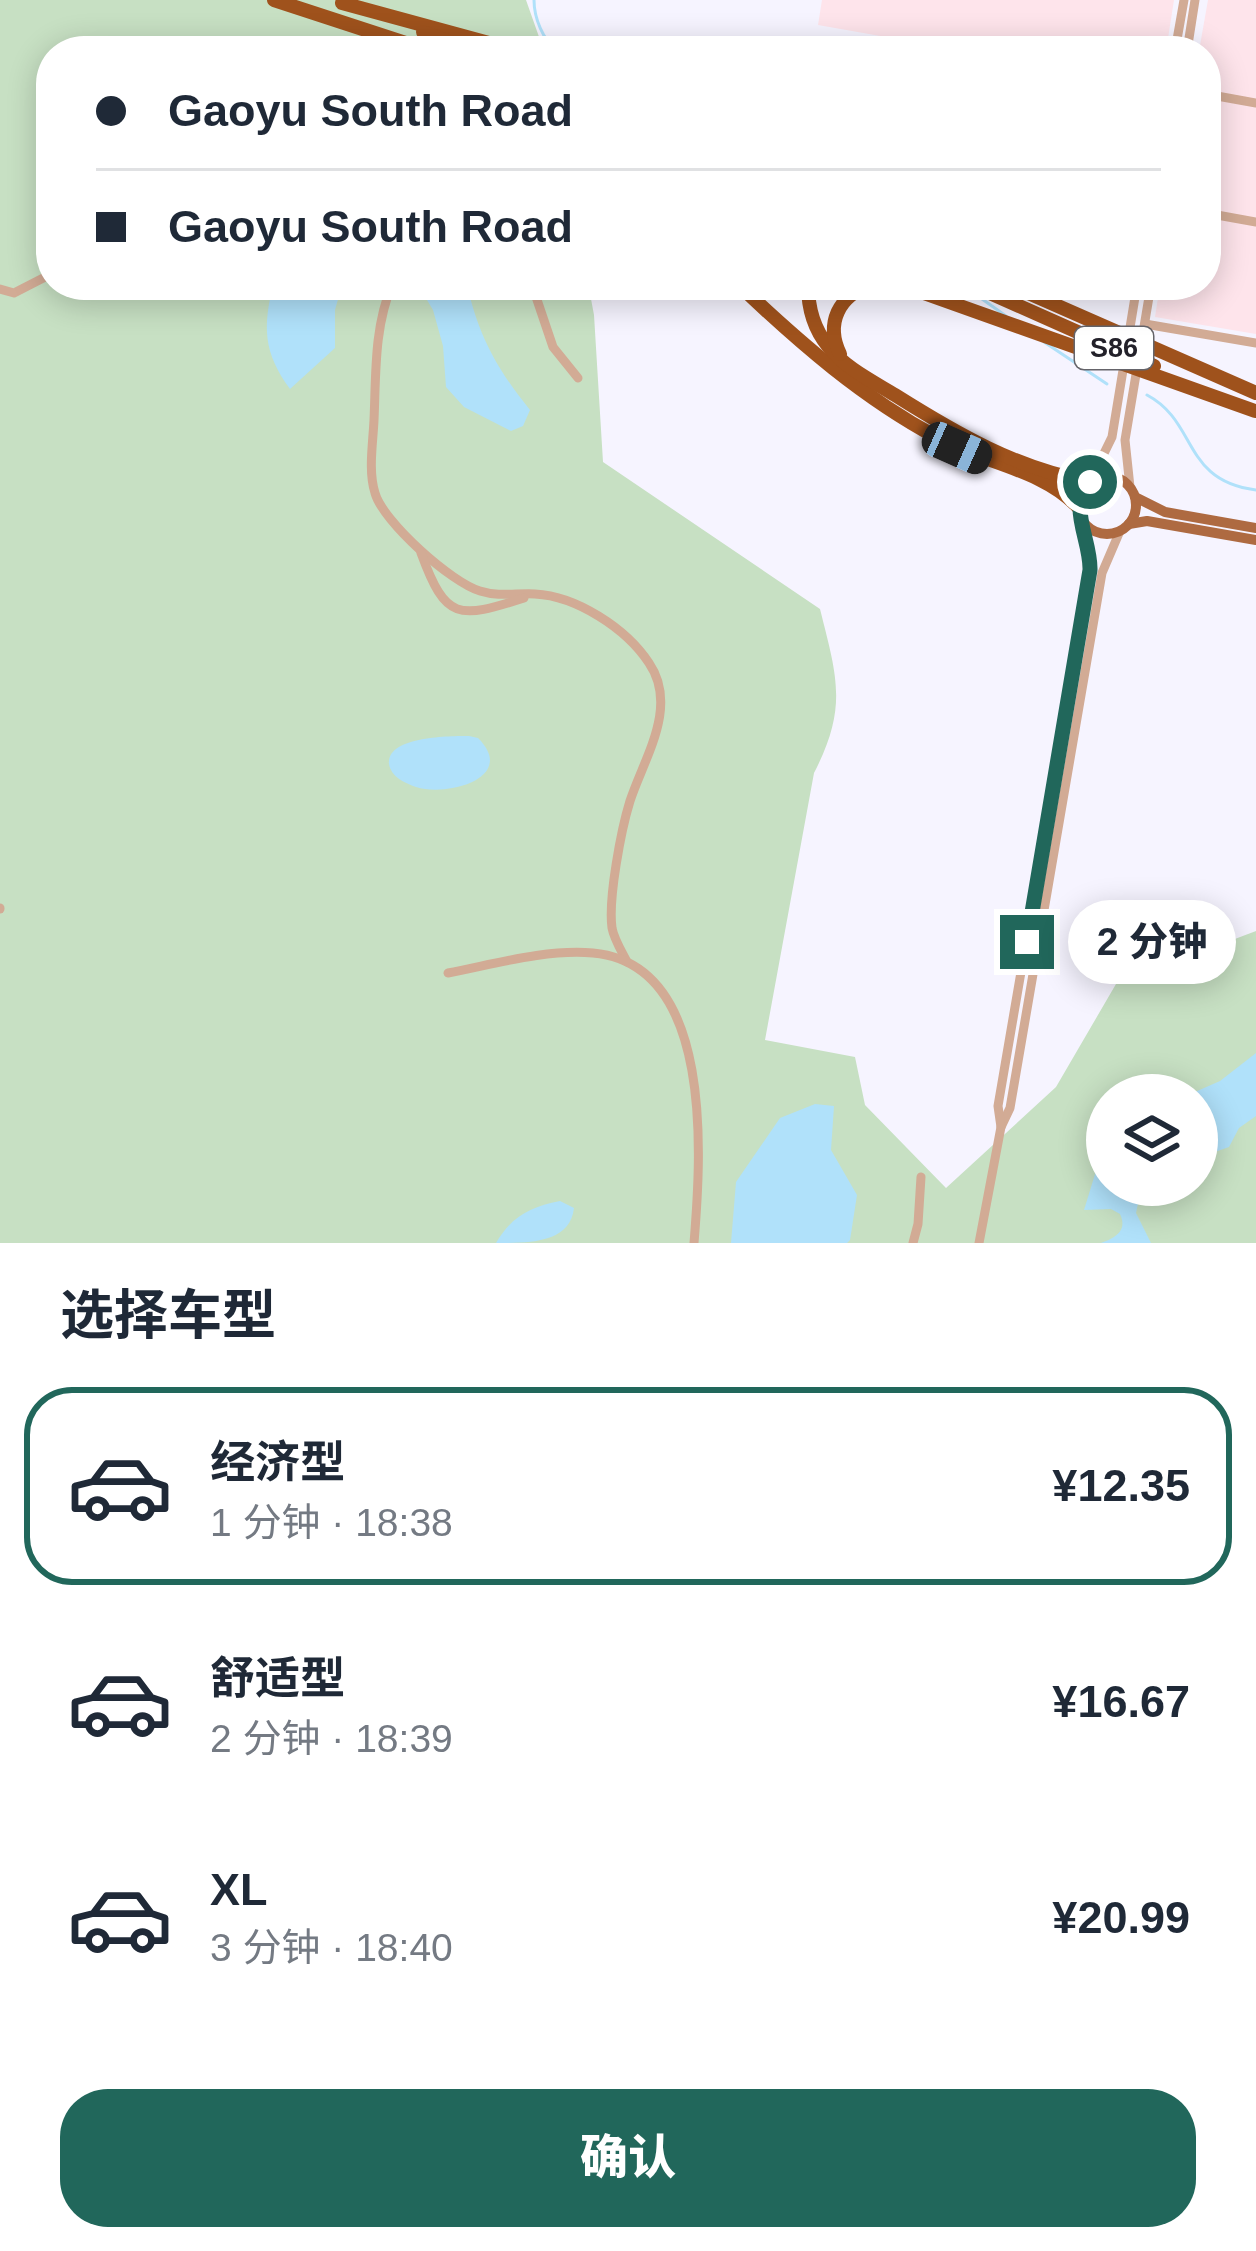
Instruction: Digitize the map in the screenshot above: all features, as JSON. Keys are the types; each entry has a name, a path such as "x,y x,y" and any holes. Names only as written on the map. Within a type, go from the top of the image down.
{"highway":[{"path":"274,0 384,36"},
{"path":"336,2 432,36"},
{"path":"336,2 462,36"},
{"path":"756,300 848,381 915,425 989,462 1052,484 1078,507"},
{"path":"763,300 775,317"},
{"path":"811,300 815,325 830,349 847,363 977,445 1090,482"},
{"path":"847,300 833,322 835,344 847,363"},
{"path":"943,300 1256,411"},
{"name":"S86","path":"1006,300 1256,411"},
{"name":"S86","path":"1045,300 1256,393"}],"main road":[{"path":"1256,528 1165,512 1111,476 1090,482 1078,507 1084,523 1098,532 1147,521 1256,540"},
{"path":"1125,528 1135,514 1133,492"}],"street":[{"path":"1178,36 1184,0"},
{"path":"1189,36 1195,0"},
{"path":"1221,97 1256,103"},
{"path":"1221,216 1256,222"},
{"path":"0,301 36,282"},
{"path":"0,289 14,293"},
{"path":"386,300 378,343 374,492 379,503 447,574 471,588 570,602 602,620 644,656 660,686 660,720 622,834 612,929 597,953"},
{"path":"537,300 553,347 578,378"},
{"path":"1090,482 1112,437 1135,300"},
{"path":"1133,492 1126,440 1149,300"},
{"path":"1145,324 1256,343"},
{"path":"1001,1127 998,1106 1090,570 1084,523"},
{"path":"980,1243 1001,1127 1010,1108 1102,573 1125,528"},
{"path":"417,544 435,591 456,608 484,610 535,594"},
{"path":"612,929 627,962"},
{"path":"448,973 547,954 597,953 627,962 662,991 682,1031 698,1123 694,1243"},
{"path":"913,1243 920,1177"}],"shaded area":[{"path":"822,0 1174,0 1168,36 880,36 818,25"},
{"path":"1208,0 1256,0 1256,334 1155,317 1158,300 1221,300 1221,36 1202,36"}],"green space":[{"path":"0,0 526,0 539,36 36,36 36,300 591,300 603,462 820,609 826,633 835,673 835,710 814,773 765,1040 855,1057 865,1105 946,1188 1056,1087 1116,984 1256,931 1256,1243 0,1243"}],"water":[{"path":"270,300 338,300 335,348 290,389 270,351"},
{"path":"427,300 471,300 491,352 530,410 523,426 511,431 464,407 446,387 443,346"},
{"path":"478,738 490,764 474,781 429,789 403,781 390,769 391,755 408,743"},
{"path":"1256,1053 1256,1116 1239,1128 1229,1147 1218,1151 1218,1082"},
{"path":"815,1104 834,1106 831,1150 857,1195 850,1240 731,1243 736,1182 780,1118"},
{"path":"560,1201 574,1208 571,1220 557,1234 535,1241 496,1243 523,1214"},
{"path":"1086,1203 1138,1206 1136,1213 1151,1243 1101,1243 1121,1229 1120,1214 1111,1209 1084,1210"}],"waterway":[{"path":"534,0 545,36"},
{"path":"983,300 1006,316"},
{"path":"1044,342 1107,384"},
{"path":"1147,395 1175,420 1215,475 1256,490"}],"route":[{"path":"1027,942 1090,570 1078,507 1082,490 1090,482"}]}
